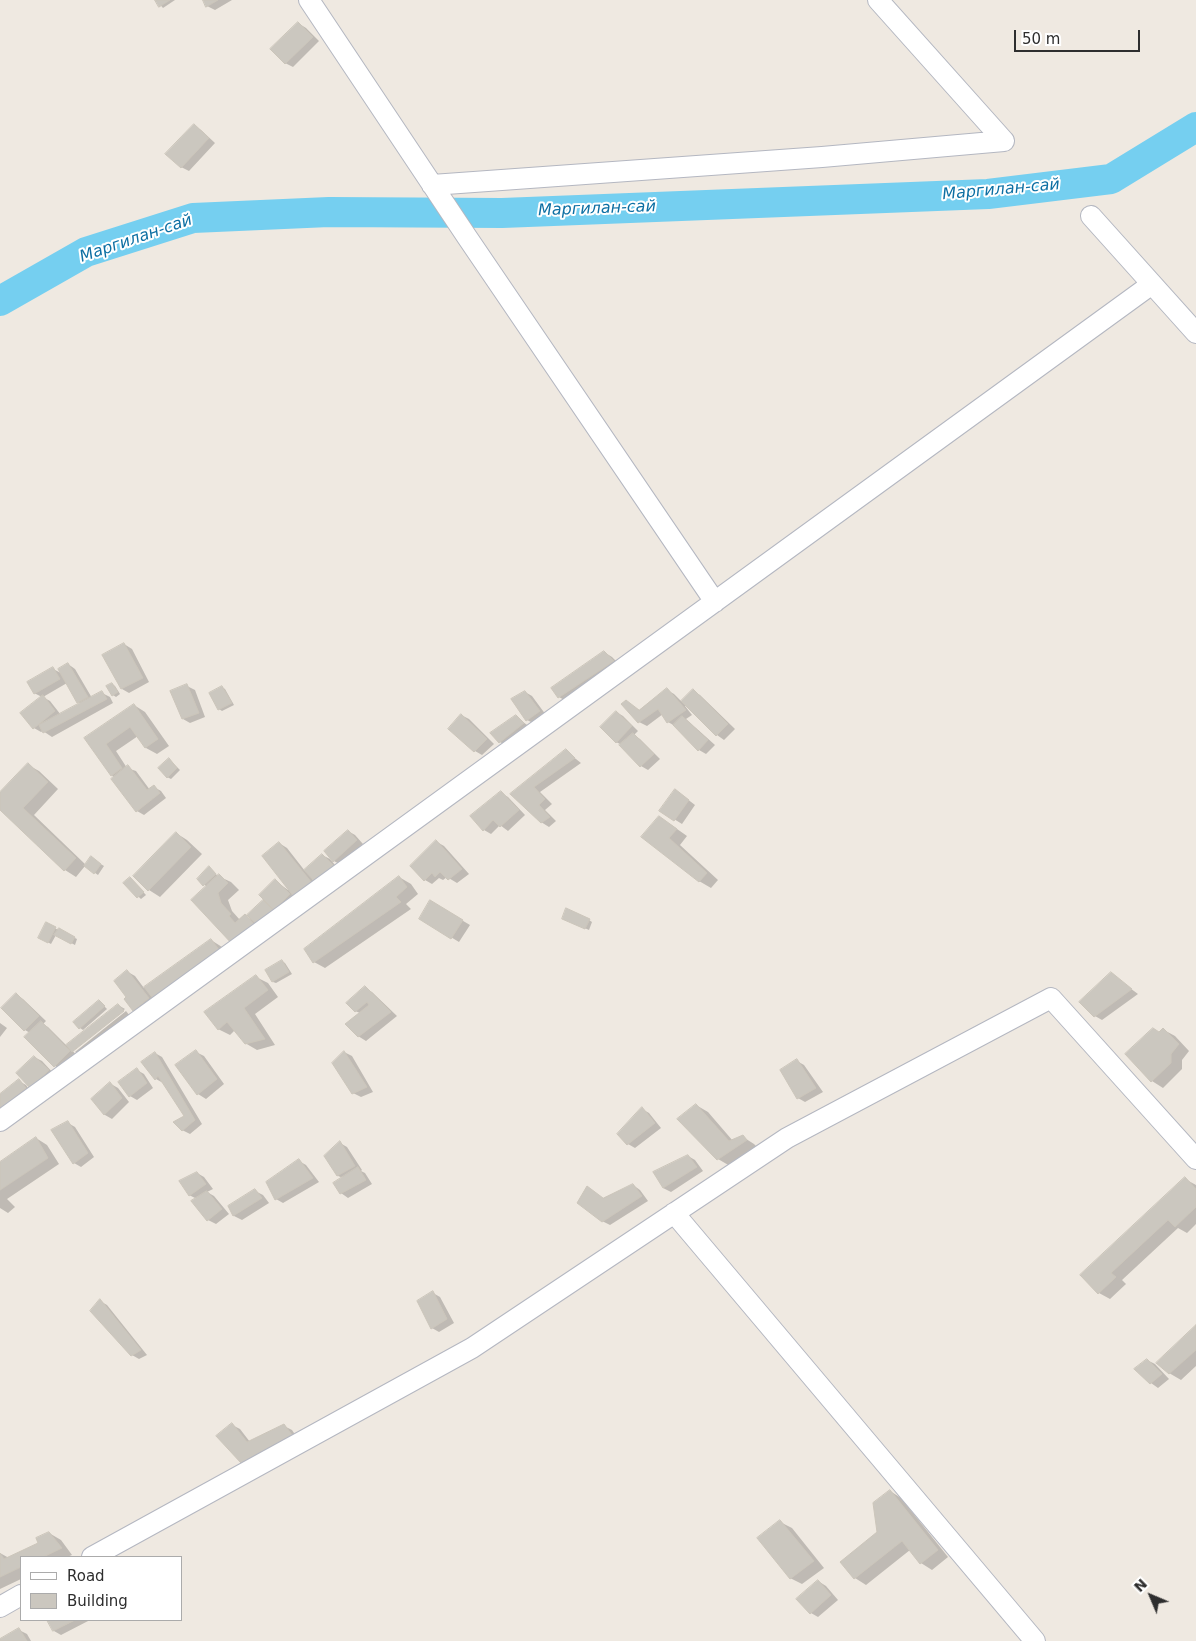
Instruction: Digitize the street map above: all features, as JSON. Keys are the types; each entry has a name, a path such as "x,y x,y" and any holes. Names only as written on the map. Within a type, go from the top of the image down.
{"street":[{"path":"310,0 432,185 715,602"},
{"path":"432,185 822,157 1004,141 878,0"},
{"path":"1091,216 1196,333"},
{"path":"0,1121 1152,284"},
{"path":"94,1556 472,1348 788,1138 1051,998 1196,1159"},
{"path":"674,1213 1035,1641"},
{"path":"0,1606 20,1596"}],"building":[{"path":"155,0 170,0 159,7"},
{"path":"203,0 218,0 206,7"},
{"path":"298,22 313,37 285,64 270,49"},
{"path":"194,124 209,138 181,168 165,154"},
{"path":"124,643 143,678 121,689 102,655"},
{"path":"604,651 614,661 558,698 551,688"},
{"path":"68,663 88,697 77,703 58,669"},
{"path":"53,667 60,679 34,694 27,682"},
{"path":"112,683 118,692 112,696 106,686"},
{"path":"187,684 199,713 182,719 170,691"},
{"path":"222,686 232,703 218,710 209,693"},
{"path":"667,688 686,710 667,723 658,709 638,723 621,704 626,700 639,710"},
{"path":"693,689 728,724 716,736 681,701"},
{"path":"102,691 107,699 43,733 39,725"},
{"path":"525,691 540,711 526,721 511,699"},
{"path":"43,695 55,711 33,729 20,713"},
{"path":"134,704 158,739 145,748 130,727 106,744 122,768 111,776 84,738"},
{"path":"616,711 632,726 616,743 600,727"},
{"path":"461,714 487,739 474,752 448,729"},
{"path":"516,715 524,723 499,743 490,733"},
{"path":"682,716 708,740 698,751 673,725"},
{"path":"633,733 654,754 640,767 619,745"},
{"path":"566,749 575,758 534,787 545,799 539,805 550,817 541,823 510,794"},
{"path":"169,758 177,768 167,778 158,768"},
{"path":"28,763 48,782 23,808 76,858 64,871 0,810 0,792"},
{"path":"128,765 147,790 154,785 160,793 136,812 111,779"},
{"path":"675,789 689,800 674,821 659,811"},
{"path":"501,791 519,810 500,827 493,820 483,831 470,816"},
{"path":"659,816 677,829 669,838 707,873 699,882 641,837"},
{"path":"348,830 357,840 333,862 324,851"},
{"path":"176,832 191,847 148,891 133,876"},
{"path":"436,840 462,869 448,880 440,872 435,877 432,873 424,881 410,866"},
{"path":"279,842 312,883 294,897 262,856"},
{"path":"322,854 334,866 316,883 304,870"},
{"path":"91,856 101,864 94,874 84,866"},
{"path":"209,866 216,874 203,886 197,879"},
{"path":"219,874 228,883 218,893 221,903 231,914 229,916 235,923 245,914 256,926 234,946 191,900"},
{"path":"399,876 407,887 396,897 401,902 313,963 304,949"},
{"path":"130,877 144,892 137,898 123,883"},
{"path":"275,879 290,894 274,910 259,895"},
{"path":"263,900 273,910 257,925 247,915"},
{"path":"430,900 463,920 451,939 419,919"},
{"path":"566,908 590,919 585,929 562,919"},
{"path":"46,922 56,927 48,943 38,938"},
{"path":"59,928 75,937 71,944 54,935"},
{"path":"211,939 220,951 154,1000 144,987"},
{"path":"282,960 289,972 272,982 265,970"},
{"path":"127,970 149,998 133,1011 124,999 126,997 114,981"},
{"path":"1111,972 1132,989 1094,1017 1079,1002"},
{"path":"256,975 268,990 244,1008 265,1039 245,1044 227,1022 218,1030 204,1012"},
{"path":"365,986 391,1012 358,1037 345,1024 369,1005 367,1002 355,1012 346,1003"},
{"path":"16,993 39,1016 24,1031 1,1008"},
{"path":"99,1000 105,1006 79,1029 73,1022"},
{"path":"118,1004 124,1011 72,1052 66,1045"},
{"path":"41,1021 70,1051 54,1067 24,1037"},
{"path":"1153,1028 1159,1032 1163,1028 1179,1044 1171,1054 1171,1063 1151,1082 1125,1054"},
{"path":"196,1050 217,1079 197,1095 175,1065"},
{"path":"344,1051 367,1087 352,1094 332,1063"},
{"path":"155,1052 195,1120 182,1131 173,1122 184,1116 158,1076 155,1080 141,1062"},
{"path":"34,1056 49,1070 30,1088 16,1073"},
{"path":"797,1059 816,1088 797,1099 780,1070"},
{"path":"137,1068 147,1083 129,1097 118,1082"},
{"path":"19,1079 26,1088 0,1109 0,1094"},
{"path":"110,1082 122,1098 104,1115 91,1099"},
{"path":"696,1104 729,1141 743,1135 747,1140 717,1160 677,1119"},
{"path":"642,1107 655,1123 627,1145 617,1134"},
{"path":"68,1121 88,1153 73,1164 51,1130"},
{"path":"36,1137 48,1158 0,1190 0,1162"},
{"path":"340,1141 355,1166 337,1176 324,1156"},
{"path":"688,1155 697,1167 663,1188 653,1172"},
{"path":"299,1159 313,1178 275,1200 266,1182"},
{"path":"358,1167 366,1180 340,1194 333,1183"},
{"path":"197,1172 206,1184 189,1196 179,1181"},
{"path":"1185,1177 1196,1189 1196,1207 1175,1227 1168,1220 1111,1273 1116,1277 1098,1294 1080,1275"},
{"path":"633,1184 642,1196 602,1222 577,1203 587,1186 603,1198"},
{"path":"255,1189 262,1198 233,1216 228,1206"},
{"path":"207,1191 222,1209 207,1221 191,1201"},
{"path":"433,1291 447,1319 431,1329 417,1301"},
{"path":"100,1299 141,1350 131,1356 90,1311"},
{"path":"1196,1325 1196,1350 1169,1374 1156,1363"},
{"path":"1147,1359 1162,1374 1150,1384 1134,1369"},
{"path":"232,1423 247,1442 284,1424 292,1435 241,1463 216,1436"},
{"path":"890,1490 938,1550 920,1564 902,1541 854,1579 840,1562 877,1532 873,1503"},
{"path":"780,1520 814,1561 790,1579 757,1538"},
{"path":"49,1532 62,1548 45,1556 20,1556 20,1567 0,1577 0,1553 4,1559 38,1543 36,1538"},
{"path":"818,1580 831,1595 810,1614 796,1599"},
{"path":"48,1621 73,1621 53,1631"},
{"path":"19,1628 27,1641 0,1641 0,1639"}],"waterway":[{"name":"Маргилан-сай","path":"0,301 86,252 193,218 329,212 502,213 988,194 1111,179 1196,127"}]}
